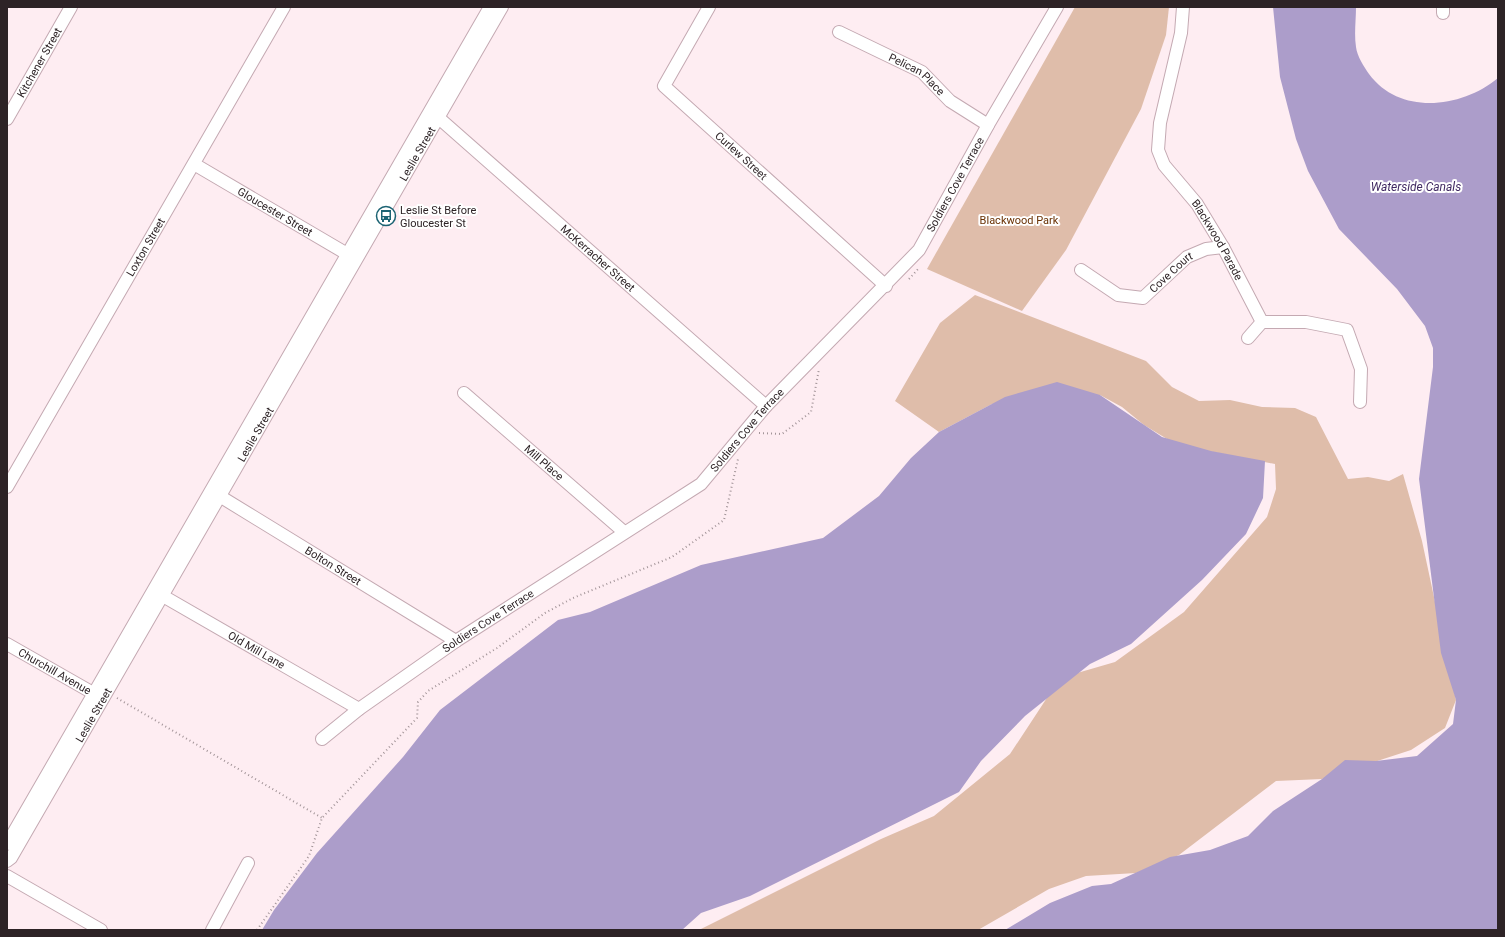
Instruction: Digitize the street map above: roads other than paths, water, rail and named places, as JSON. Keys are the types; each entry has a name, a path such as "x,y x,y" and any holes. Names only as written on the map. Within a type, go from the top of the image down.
{"street":[{"name":"Kitchener Street","path":"7,119 71,7"},
{"name":"Loxton Street","path":"7,487 284,7"},
{"name":"Leslie Street","path":"7,861 11,858 103,696 158,593 434,114 490,7"},
{"name":"Leslie Street","path":"434,114 502,7"},
{"name":"Curlew Street","path":"709,7 664,86 886,286"},
{"name":"Soldiers Cove Terrace","path":"322,739 359,710 456,640 701,484 766,406 886,286 919,250 1056,7"},
{"name":"Blackwood Parade","path":"1183,7 1181,33 1160,123 1158,150 1164,165 1197,204 1223,247 1262,322"},
{"name":"Pelican Place","path":"839,32 922,72 950,101 988,126"},
{"name":"McKerracher Street","path":"434,114 453,133 766,406"},
{"name":"Gloucester Street","path":"194,164 352,256"},
{"name":"Cove Court","path":"1081,270 1118,295 1143,298 1187,258 1206,248 1223,247"},
{"path":"1248,338 1262,322 1306,322 1347,330 1361,370 1360,402"},
{"name":"Mill Place","path":"464,393 624,532"},
{"name":"Bolton Street","path":"216,493 456,640"},
{"name":"Old Mill Lane","path":"158,593 359,710"},
{"name":"Churchill Avenue","path":"7,644 103,696"},
{"name":"Leslie Street","path":"7,844 103,696"},
{"path":"212,930 248,863"},
{"path":"7,876 101,930"}],"water":[{"name":"Waterside Canals","path":"1273,7 1356,7 1355,42 1359,58 1369,74 1382,87 1397,97 1414,102 1432,103 1450,101 1467,96 1498,78 1498,930 1005,930 1050,903 1092,886 1111,884 1170,857 1210,850 1248,836 1273,811 1322,779 1345,760 1376,761 1417,756 1453,724 1456,700 1441,653 1419,479 1433,367 1433,348 1425,326 1397,289 1339,229 1308,171 1296,139 1280,77"},
{"path":"1057,382 1100,395 1162,437 1211,451 1265,461 1263,498 1246,534 1202,580 1131,644 1090,664 1025,716 981,761 959,792 750,896 701,913 682,930 262,930 274,910 317,853 403,757 440,710 558,620 590,612 701,565 823,538 879,496 911,458 939,432 1005,397"}],"place":[{"name":"Leslie St Before Gloucester St","path":"386,216"}],"park label":[{"name":"Blackwood Park","path":"1019,220"}]}
